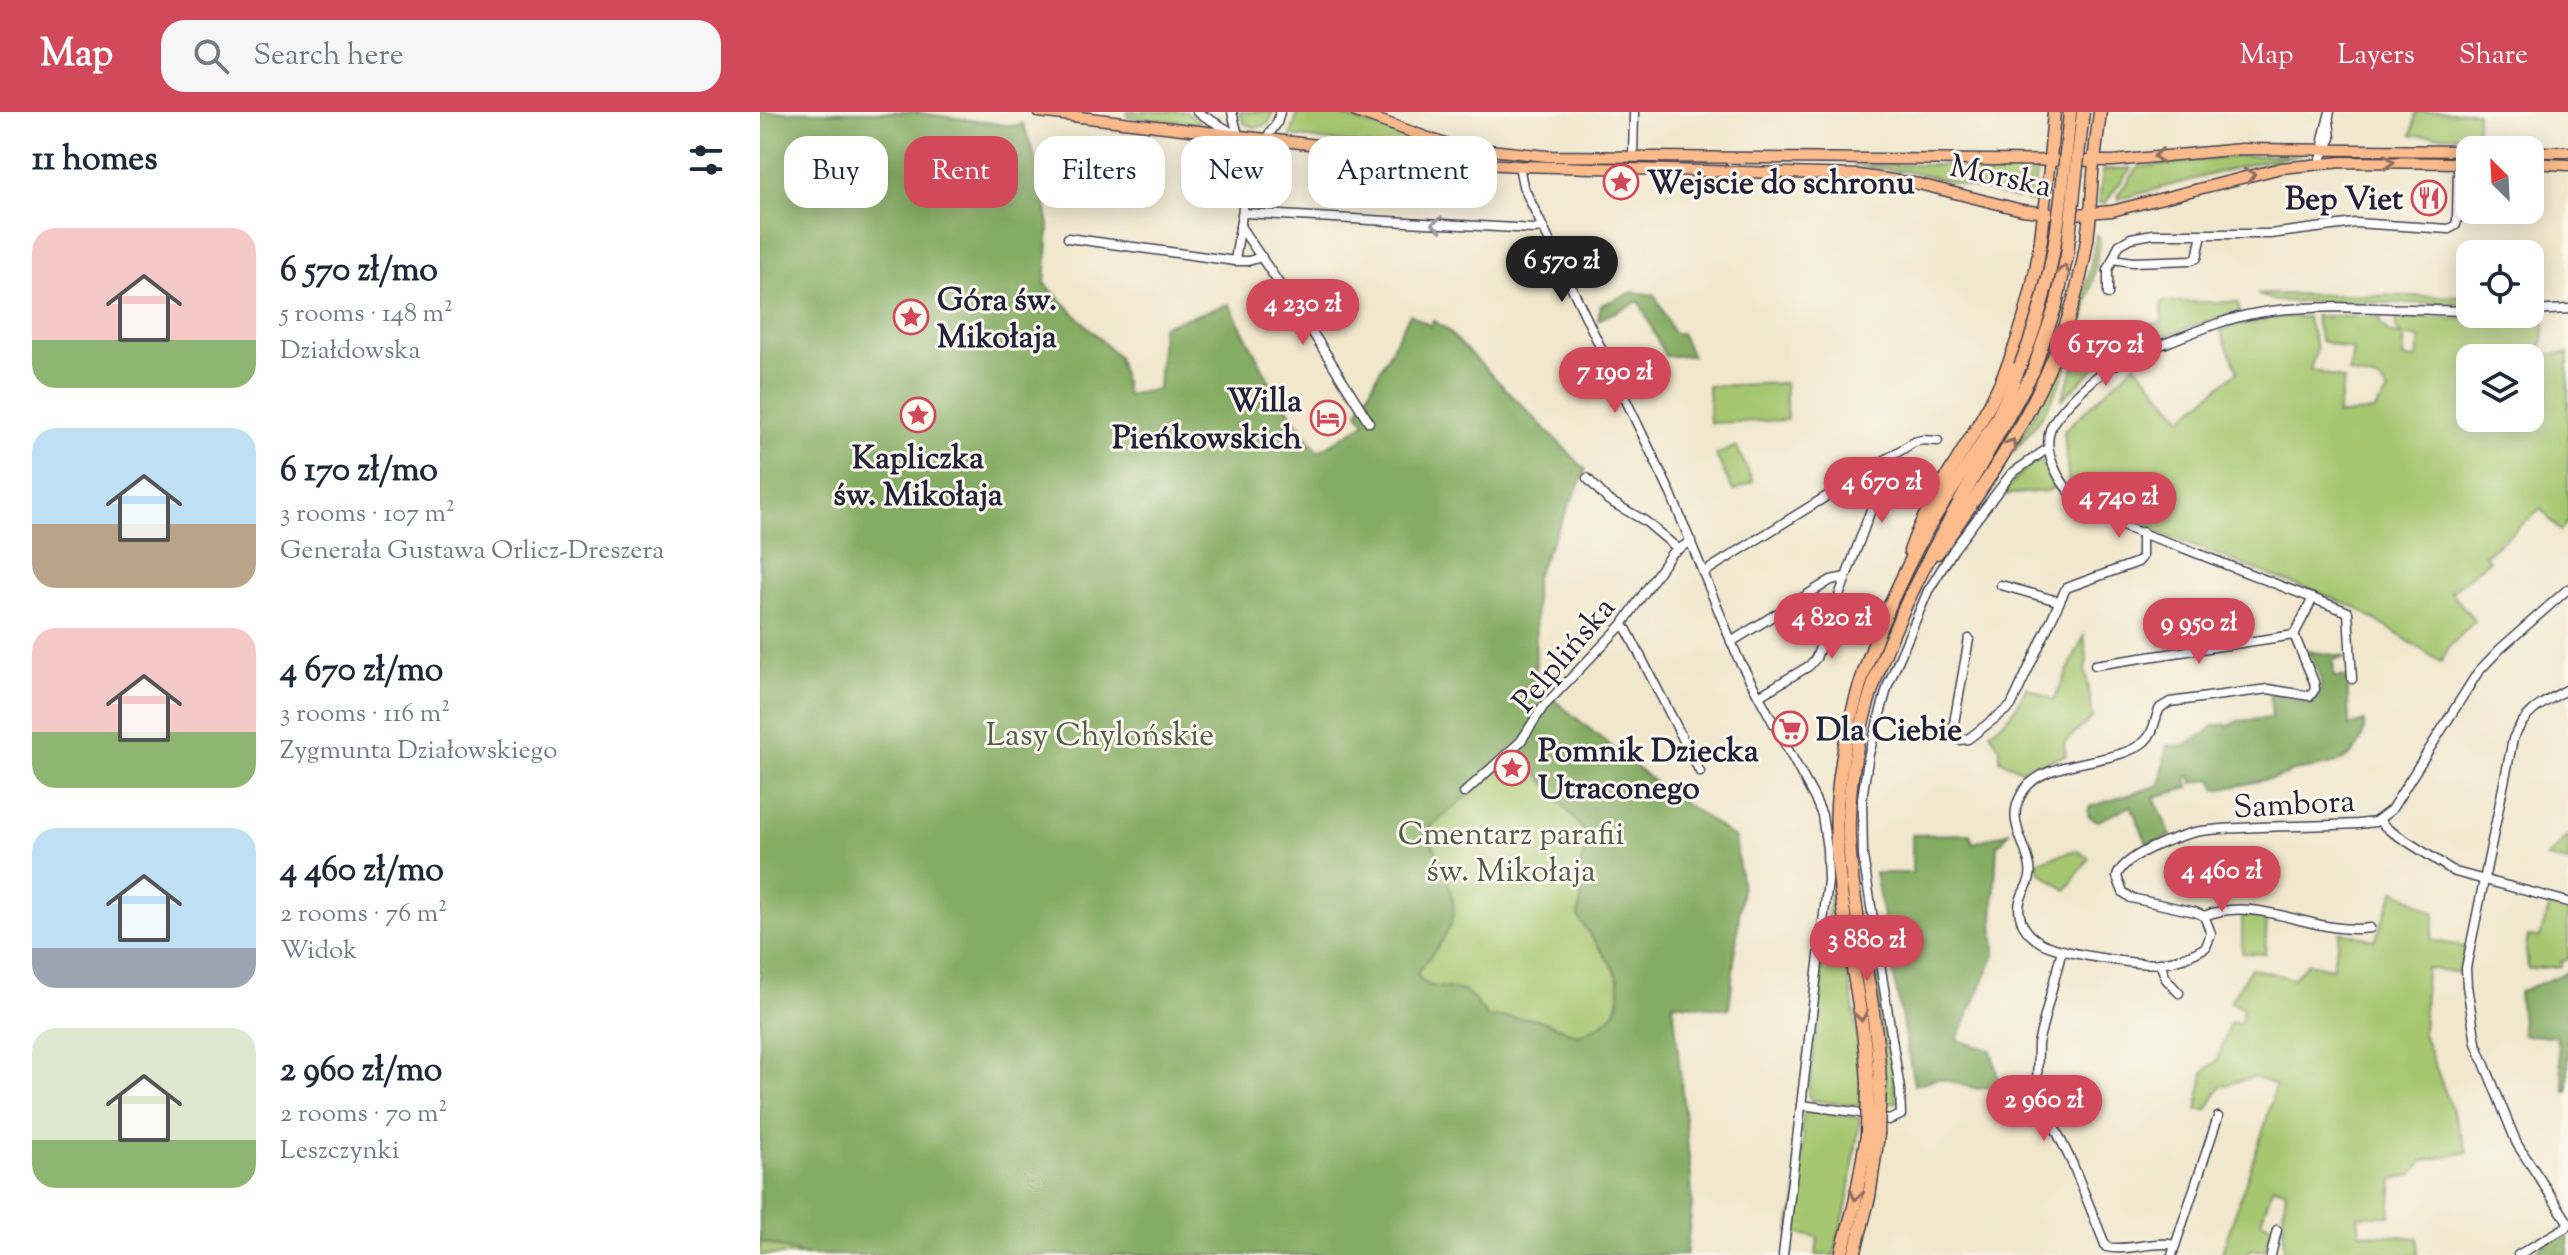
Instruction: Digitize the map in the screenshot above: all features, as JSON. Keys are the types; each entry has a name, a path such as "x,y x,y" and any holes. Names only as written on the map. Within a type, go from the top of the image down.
{"highway":[{"path":"2050,160 2054,112"},
{"path":"1894,595 1925,535 1997,416 2036,328 2053,263 2070,112"},
{"path":"1841,1255 1863,1160 1874,1084 1876,1033 1850,845 1851,795 1864,723 1880,667 1919,578 1941,533 2033,371 2056,305 2067,255 2083,112"},
{"path":"2094,161 2100,112"},
{"path":"1854,1255 1873,1175 1878,1135 1874,1084 1840,872 1837,805 1844,754 1858,696 1918,528 2007,371 2032,296 2044,213"},
{"path":"1919,578 1986,486 2050,370 2072,309 2090,214"},
{"path":"2032,296 2072,309"}],"main road":[{"name":"Morska","path":"1038,112 1245,136"},
{"name":"Morska","path":"1356,112 1466,149 1547,156 2094,161 2224,150 2456,151"},
{"name":"Morska","path":"1292,142 1519,166 1859,175 1919,184 2044,213 2090,214 2281,168 2319,163 2456,163"},
{"path":"2544,152 2568,152"},
{"path":"2044,213 2050,160"},
{"path":"2090,214 2094,161"},
{"path":"2544,164 2568,165"}],"street":[{"path":"1197,112 1238,135"},
{"path":"1232,112 1238,135"},
{"path":"1268,136 1280,112"},
{"path":"1633,157 1634,112"},
{"path":"2319,163 2331,138 2329,116"},
{"path":"1519,166 1520,180 1671,494 1731,642 1822,815 1828,881 1783,1255"},
{"path":"1235,261 1244,208"},
{"path":"1243,213 1543,228"},
{"path":"2108,294 2108,270 2119,245 2131,238 2153,234 2270,234 2355,223 2449,229 2456,222"},
{"path":"1240,226 1369,422"},
{"path":"2113,259 2186,262 2197,258 2202,234"},
{"path":"1068,238 1235,261 1262,257"},
{"path":"2352,679 2348,612 2142,532 2083,505 2070,491 2047,449 2048,433 2055,419 2088,383 2111,366 2237,318 2287,309 2456,311"},
{"path":"2544,310 2568,309"},
{"path":"1703,573 1914,442 1938,441"},
{"path":"1801,1105 1889,1120 1901,1115 1900,1089 1863,856 1862,798 1867,762 1888,685 1928,591 1954,549 2011,474 2047,449"},
{"path":"1759,696 1813,662 1872,507 1872,498 1860,477"},
{"path":"1587,478 1608,500 1645,521 1677,548"},
{"path":"1969,639 1954,723 1959,740 1968,739 2011,706 2058,601 2071,584 2138,562 2142,557 2142,532"},
{"name":"Pelplińska","path":"1464,793 1521,741 1543,707 1622,625 1677,548 1691,541"},
{"path":"1731,642 1831,580 1846,577"},
{"path":"2001,585 2058,601"},
{"path":"2378,820 2391,810 2478,672 2568,589"},
{"path":"2294,635 2313,598"},
{"path":"1622,625 1700,772"},
{"path":"2095,665 2294,635"},
{"path":"2294,635 2314,682 2315,689 2310,696 2268,689 2170,702 2160,708 2151,734 2137,747 2049,772 2029,784 2015,810 2018,832 2031,870 2018,904 2027,932 2042,944 2062,950 2160,963 2206,947 2211,933 2204,916 2213,913 2264,911 2346,930 2370,928"},
{"path":"2518,1255 2568,1224 2521,1152 2476,1043 2466,968 2513,739 2523,720 2533,710 2568,689"},
{"name":"Sambora","path":"2204,916 2131,898 2123,892 2118,872 2129,860 2195,833 2358,824 2378,820 2455,872 2568,902"},
{"path":"2062,950 2038,1043 2035,1079 2042,1106 2073,1165 2106,1247 2161,1243 2175,1245"},
{"path":"2160,963 2166,979 2179,993"},
{"path":"2172,1255 2218,1117"},
{"path":"2271,1255 2277,1230"}],"green space":[{"name":"Lasy Chylońskie","path":"760,112 912,112 1015,126 1023,124 1034,155 1034,208 1046,208 1049,226 1045,284 1118,357 1127,395 1158,389 1162,326 1229,304 1271,384 1318,452 1365,423 1358,412 1410,314 1431,326 1433,320 1446,329 1586,470 1535,576 1536,685 1657,784 1735,838 1742,888 1729,1009 1673,1003 1691,1178 1692,1203 1686,1255 804,1255 760,1241","holes":["1521,752 1588,836 1579,873 1584,881 1578,917 1615,970 1619,983 1620,995 1614,1013 1599,1026 1577,1035 1537,1019 1488,1017 1469,994 1431,986 1420,979 1417,973 1446,934 1454,910 1445,875 1426,830"]},
{"path":"1127,112 1186,112 1201,123 1127,117"},
{"path":"1239,112 1273,112 1269,123 1256,128 1244,123"},
{"path":"1298,112 1331,112 1402,136 1308,138 1291,136"},
{"path":"2416,112 2477,112 2477,136 2412,135"},
{"path":"2303,155 2254,163 2119,199 2118,194 2139,167 2245,156"},
{"path":"1853,165 2020,165 2017,199 1912,172"},
{"path":"2030,165 2036,165 2034,202 2026,201"},
{"path":"2131,168 2105,203 2099,203 2103,170"},
{"path":"2096,235 2100,239 2095,268 2082,326 2072,354 2047,407 2011,454 2042,400 2066,349 2083,296"},
{"path":"1633,292 1655,295 1673,333 1681,333 1692,356 1665,356 1639,301 1598,320 1601,305"},
{"path":"2256,294 2456,297 2456,304 2276,301"},
{"path":"2162,302 2237,302 2240,311 2132,346 2098,365 2061,400 2088,331 2162,323"},
{"path":"2062,308 2066,310 2033,395 1977,482 2025,398"},
{"path":"2315,316 2380,317 2380,323 2389,333 2401,336 2404,341 2403,358 2417,359 2420,338 2402,336 2396,330 2396,317 2456,319 2456,328 2544,328 2545,321 2542,344 2456,344 2456,432 2544,432 2544,355 2568,353 2568,522 2560,531 2541,509 2485,555 2489,560 2451,592 2475,621 2450,646 2441,662 2355,607 2130,522 2097,508 2069,486 2064,431 2135,364 2182,418 2238,371 2220,330 2274,318 2307,317 2317,349 2310,369 2344,380 2337,415 2374,411 2388,392 2380,381 2349,373 2353,350 2321,341"},
{"path":"1785,383 1787,420 1710,423 1708,386"},
{"path":"1736,446 1753,482 1733,491 1716,455"},
{"path":"2041,460 2055,487 2047,491 2002,495 2024,470"},
{"path":"2084,636 2085,670 2093,717 2064,743 2066,755 2038,765 2039,771 2033,775 2000,760 2000,748 1990,732 2012,713 2026,687 2054,700"},
{"path":"2308,651 2346,657 2333,660 2334,677 2347,677 2349,726 2365,721 2357,748 2349,756 2339,762 2217,790 2212,779 2193,783 2191,776 2187,777 2189,788 2154,797 2171,836 2148,845 2131,806 2098,821 2088,816 2089,807 2160,785 2167,745 2179,747 2205,734 2213,726 2226,724 2227,727 2238,721 2272,718 2270,693 2312,703 2321,684"},
{"name":"Cmentarz parafii św. Mikołaja","path":"1521,752 1588,836 1579,872 1584,881 1578,917 1615,970 1617,978 1618,1001 1612,1015 1599,1028 1577,1035 1537,1019 1488,1017 1469,994 1431,986 1417,973 1446,934 1449,885 1426,830"},
{"path":"1859,789 1857,837 1897,1102 1886,1102 1883,1041 1857,855 1856,829"},
{"path":"2009,832 1997,845 1993,919 1995,955 1957,1040 1991,1050 2000,1085 1978,1089 1938,1078 1914,1085 1875,873 1912,873 1912,835 1970,834 1973,843"},
{"path":"2568,836 2568,862 2547,858 2549,856"},
{"path":"2076,850 2089,858 2066,890 2040,872 2036,862"},
{"path":"1832,885 1835,885 1860,1052 1862,1106 1811,1100 1808,1094"},
{"path":"2395,890 2435,913 2431,940 2465,947 2461,973 2426,968 2423,1034 2468,1152 2423,1161 2412,1175 2393,1179 2390,1216 2358,1216 2360,1233 2418,1238 2418,1255 2384,1255 2361,1250 2284,1255 2286,1191 2273,1186 2261,1221 2273,1226 2265,1251 2251,1249 2247,1255 2221,1255 2276,1085 2254,1077 2221,1086 2207,1110 2197,1110 2204,1072 2218,1059 2230,1023 2241,1022 2243,1008 2230,1002 2251,968 2293,979 2308,963 2332,968 2340,932 2375,940"},
{"path":"2550,904 2568,909 2568,959 2561,961 2561,966 2528,969 2528,936 2540,937"},
{"path":"2242,916 2267,917 2265,954 2242,953"},
{"path":"2568,972 2568,1091 2565,1091 2556,1036 2523,1035 2519,992"},
{"path":"1808,1110 1860,1118 1848,1199 1834,1255 1816,1255 1818,1237 1789,1233 1804,1135 1801,1131 1804,1113"},
{"path":"2565,1228 2568,1230 2568,1255 2531,1255"},
{"path":"760,1241 804,1255 760,1255"}],"place":[{"name":"Wejscie do schronu","path":"1621,182"},
{"name":"Bep Viet","path":"2429,198"},
{"name":"Góra św. Mikołaja","path":"911,317"},
{"name":"Kapliczka św. Mikołaja","path":"918,415"},
{"name":"Willa Pieńkowskich","path":"1328,418"},
{"name":"Dla Ciebie","path":"1790,729"},
{"name":"Pomnik Dziecka Utraconego","path":"1512,768"}]}
